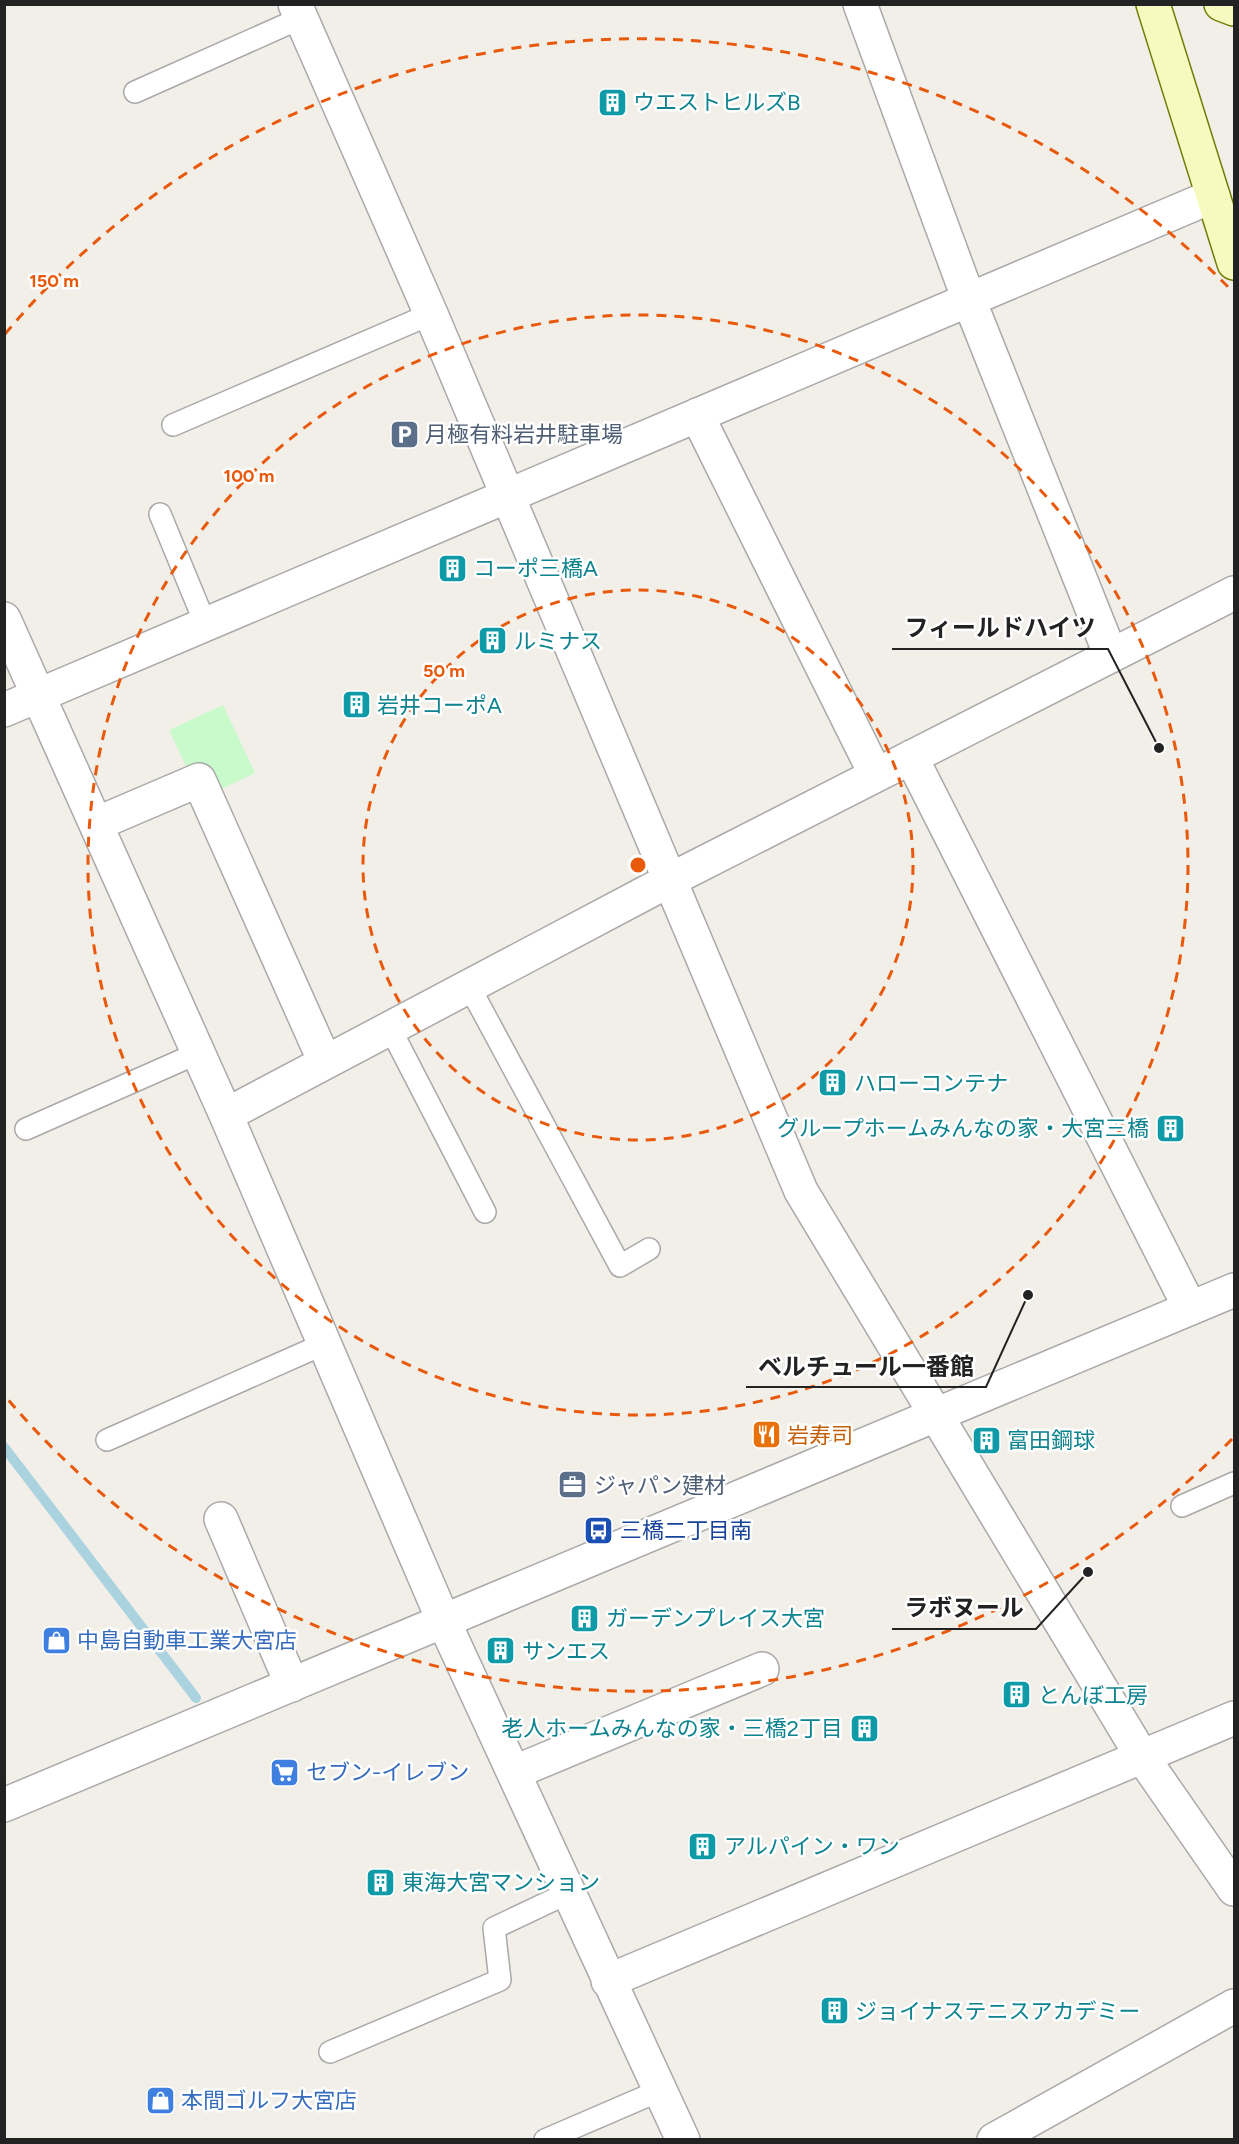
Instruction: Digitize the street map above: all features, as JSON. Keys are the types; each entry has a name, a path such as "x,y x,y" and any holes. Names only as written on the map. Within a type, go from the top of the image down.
{"main road":[{"path":"1153,4 1234,263"},
{"path":"1221,4 1234,9"}],"street":[{"path":"860,4 969,300 1111,656"},
{"path":"298,11 430,314 801,1191 1142,1755 1234,1889"},
{"path":"4,710 1213,196"},
{"path":"697,416 876,775"},
{"path":"226,1114 670,880 1234,593"},
{"path":"4,619 226,1114 444,1622 683,2139"},
{"path":"911,757 1190,1308"},
{"path":"96,824 199,780 325,1062"},
{"path":"4,1805 1234,1290"},
{"path":"220,1519 292,1685"},
{"path":"515,1772 762,1669"},
{"path":"608,1980 1234,1718"},
{"path":"994,2139 1234,2006"}],"lane":[{"path":"135,92 298,11"},
{"path":"172,424 430,314"},
{"path":"160,514 205,623"},
{"path":"469,986 620,1266 649,1249"},
{"path":"390,1028 485,1212"},
{"path":"26,1129 198,1053"},
{"path":"106,1440 324,1344"},
{"path":"1182,1506 1234,1483"},
{"path":"330,2052 500,1980 494,1928 570,1892"},
{"path":"545,2139 661,2090"}],"green space":[{"path":"223,705 255,773 215,792 189,773 169,730"}],"waterway":[{"path":"4,1447 196,1698"}],"place":[{"name":"ウエストヒルズB","path":"612,102"},
{"name":"月極有料岩井駐車場","path":"404,434"},
{"name":"コーポ三橋A","path":"452,568"},
{"name":"ルミナス","path":"493,641"},
{"name":"岩井コーポA","path":"356,705"},
{"name":"フィールドハイツ","path":"1159,748"},
{"name":"ハローコンテナ","path":"833,1083"},
{"name":"グループホームみんなの家・大宮三橋","path":"1170,1128"},
{"name":"ベルチュール一番館","path":"1028,1295"},
{"name":"岩寿司","path":"766,1435"},
{"name":"富田鋼球","path":"986,1440"},
{"name":"ジャパン建材","path":"573,1485"},
{"name":"三橋二丁目南","path":"599,1530"},
{"name":"ラボヌール","path":"1088,1572"},
{"name":"ガーデンプレイス大宮","path":"585,1618"},
{"name":"中島自動車工業大宮店","path":"56,1640"},
{"name":"サンエス","path":"501,1651"},
{"name":"とんぼ工房","path":"1017,1695"},
{"name":"老人ホームみんなの家・三橋2丁目","path":"864,1728"},
{"name":"セブン-イレブン","path":"285,1772"},
{"name":"アルパイン・ワン","path":"703,1846"},
{"name":"東海大宮マンション","path":"381,1882"},
{"name":"ジョイナステニスアカデミー","path":"834,2011"},
{"name":"本間ゴルフ大宮店","path":"160,2100"}]}
